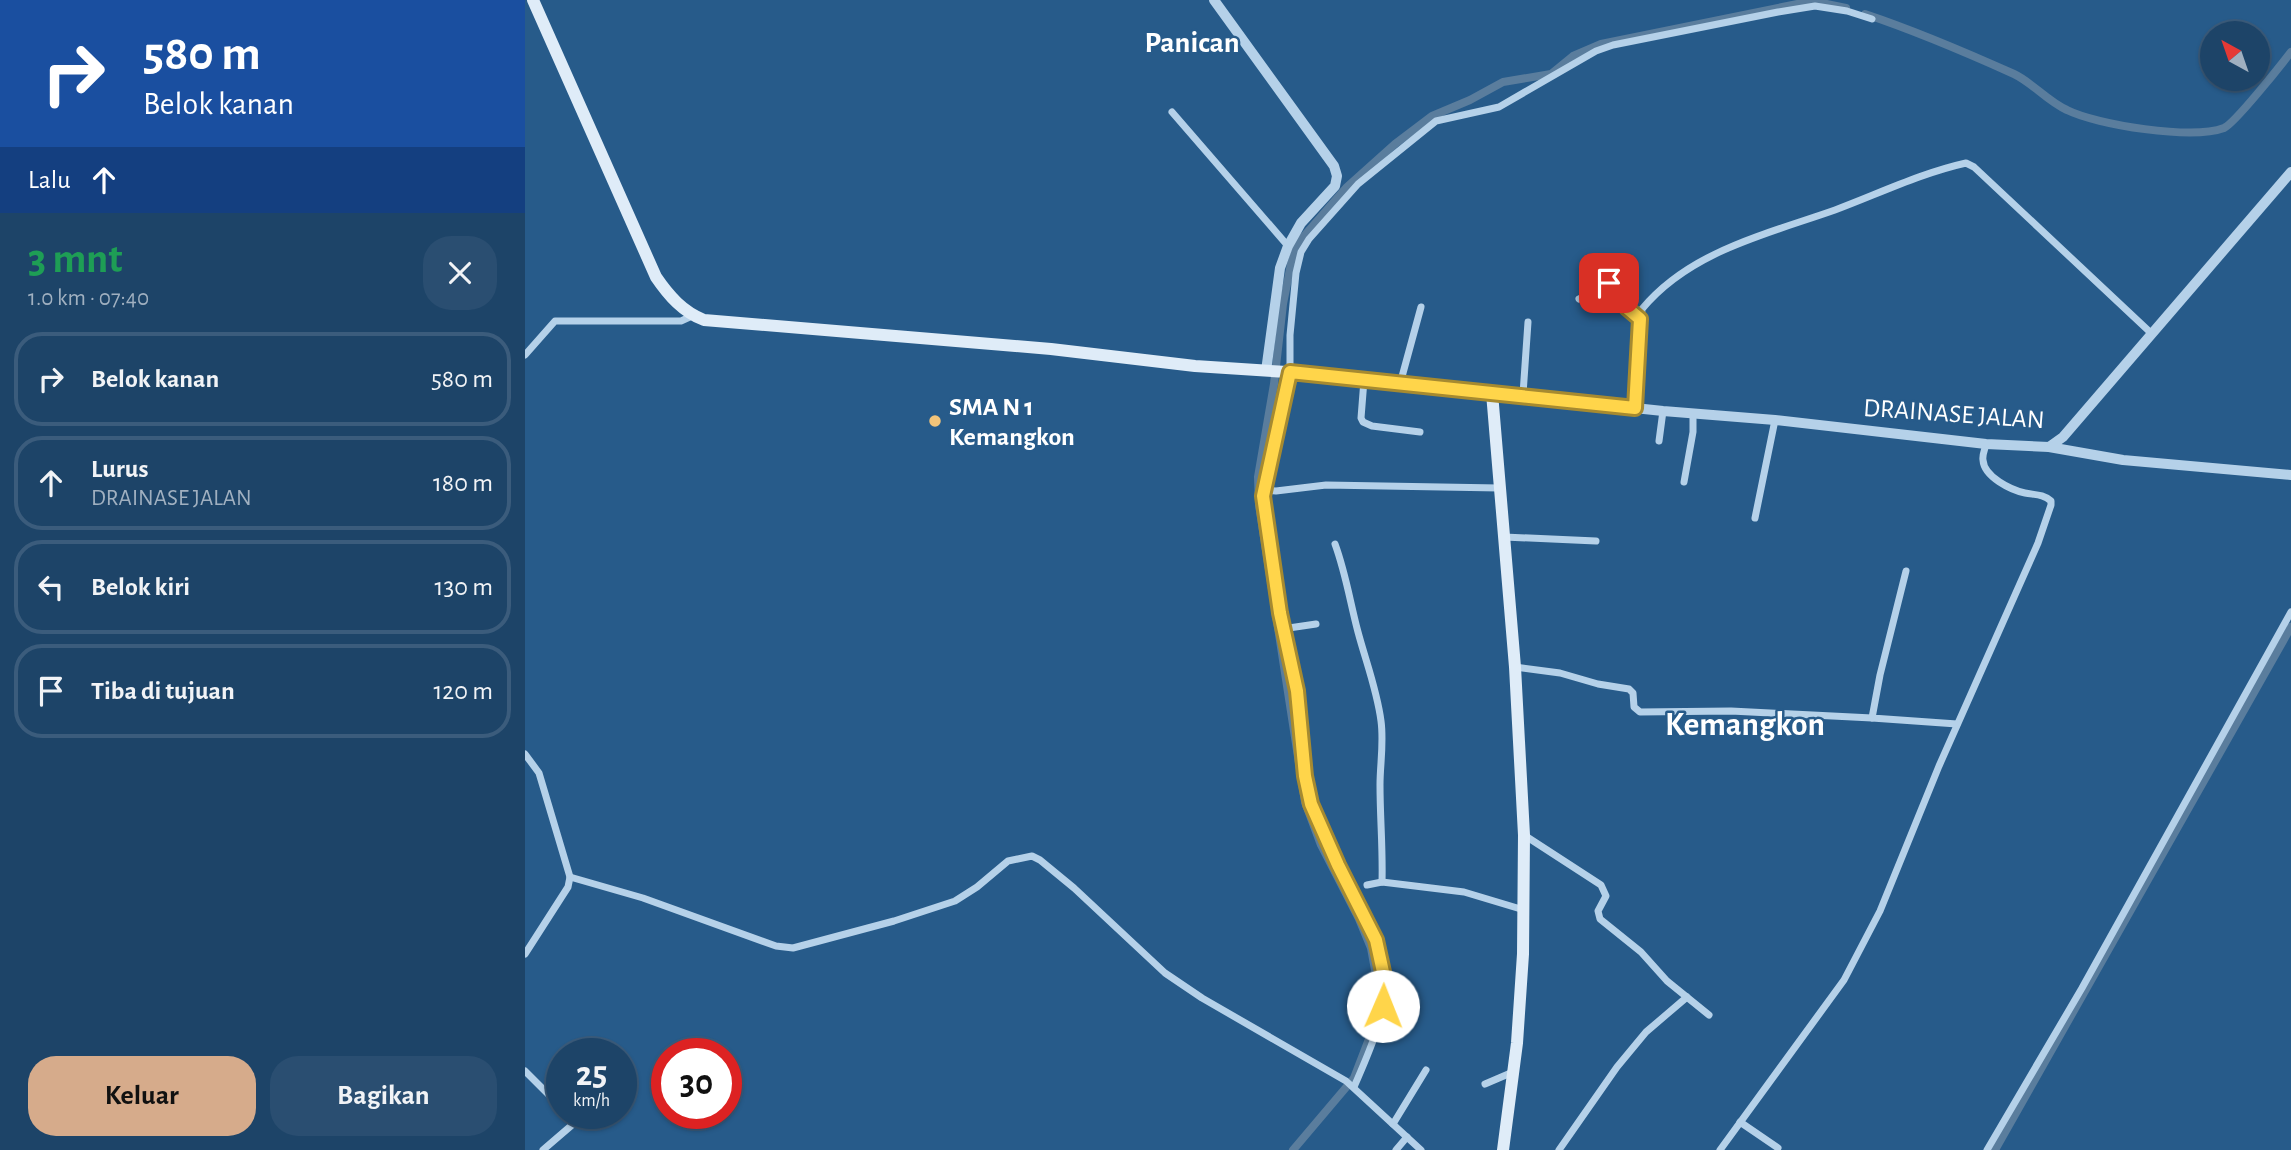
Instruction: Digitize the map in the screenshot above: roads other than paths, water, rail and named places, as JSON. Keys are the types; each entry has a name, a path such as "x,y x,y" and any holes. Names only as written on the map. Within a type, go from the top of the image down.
{"main road":[{"path":"533,0 656,277 676,302 692,316 704,320 1051,349 1195,366 1288,372 1492,393 1515,667 1524,835 1523,954 1514,1072 1503,1150"}],"street":[{"path":"1214,0 1336,172 1335,186 1301,223 1280,268 1266,371"},
{"path":"1351,1085 1378,1028 1384,990 1383,972 1376,940 1311,804 1305,776 1297,691 1282,629 1263,496 1288,372 1292,312 1301,252 1337,205 1358,184 1436,121 1447,116 1479,113 1499,107 1576,62 1613,45 1815,6 1847,11 1872,19"},
{"path":"1172,112 1288,246"},
{"path":"1635,408 1642,309 1697,261 1923,176 1966,163 1974,167 2151,333"},
{"name":"DRAINASE JALAN","path":"1492,393 1775,420 1986,444 2049,447 2063,437 2291,172"},
{"path":"1579,299 1612,283 1627,308 1640,319"},
{"path":"1400,384 1420,307"},
{"path":"525,355 555,321 681,321 692,316"},
{"path":"1523,394 1528,322"},
{"path":"1364,380 1363,422 1372,426 1420,432"},
{"path":"1660,441 1663,411"},
{"path":"1684,482 1693,434 1693,414"},
{"path":"1755,518 1775,420"},
{"path":"1720,1150 1844,980 1880,911 1957,724 2038,543 2051,505 2048,498 2015,490 1996,479 1985,468 1983,461 1986,444"},
{"path":"2049,447 2123,460 2291,475"},
{"path":"1266,490 1326,485 1499,488"},
{"path":"1504,537 1596,541"},
{"path":"1335,544 1374,684 1381,723 1382,882"},
{"path":"1873,718 1880,675 1906,571"},
{"path":"1987,1150 2096,964 2291,612"},
{"path":"1282,629 1316,624"},
{"path":"1515,667 1560,673 1598,684 1629,689 1633,693 1634,707 1640,712 1731,711 1957,724"},
{"path":"525,754 539,773 570,877 568,887 525,954"},
{"path":"1524,835 1601,885 1605,896 1598,911 1601,919 1641,952 1667,981 1709,1015"},
{"path":"570,877 643,898 776,946 793,948 894,921 955,901 1008,861 1021,856 1032,856 1074,888 1150,961 1177,983 1351,1085 1421,1150"},
{"path":"1367,885 1382,882 1464,892 1524,910"},
{"path":"1559,1150 1609,1078 1646,1032 1687,997"},
{"path":"1393,1124 1426,1070"},
{"path":"525,1071 546,1092"},
{"path":"1485,1084 1514,1072"},
{"path":"1740,1122 1778,1148"},
{"path":"543,1150 567,1129"},
{"path":"1396,1150 1408,1137"}],"waterway":[{"path":"1293,1150 1354,1078 1369,1039 1380,997 1371,948 1321,845 1305,802 1259,505 1258,477 1274,384 1283,304 1298,243 1347,187 1395,144 1432,116 1503,82 1551,74 1573,56 1601,44 1802,3 1822,3 1846,8"},
{"path":"1865,14 1903,27 2014,74 2060,106 2081,116 2168,132 2224,128 2291,52"},
{"path":"1995,1150 2291,627"}],"place":[{"name":"SMA N 1 Kemangkon","path":"935,421"}],"district":[{"name":"Panican","path":"1192,42"},
{"name":"Kemangkon","path":"1745,723"}]}
